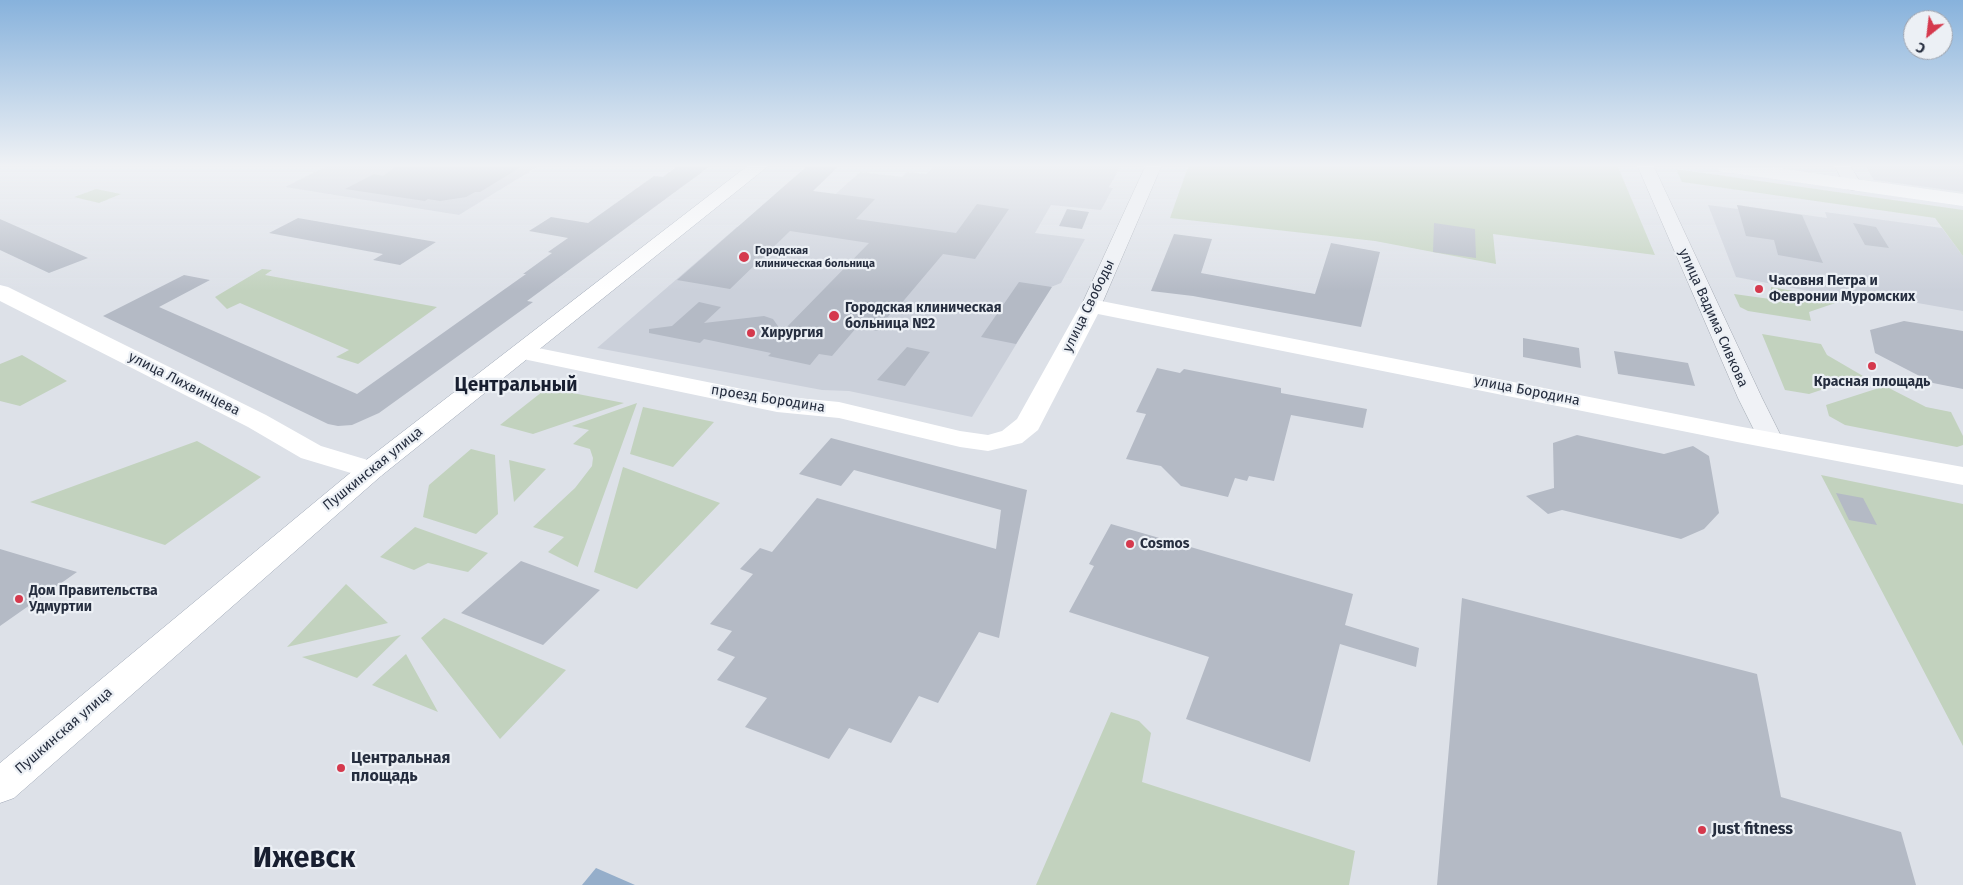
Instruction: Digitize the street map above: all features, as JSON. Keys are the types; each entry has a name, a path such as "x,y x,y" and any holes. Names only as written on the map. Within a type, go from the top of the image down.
{"street":[{"name":"Пушкинская улица","path":"0,786 371,470 706,208"},
{"name":"улица Свободы","path":"1012,437 1028,424 1091,306 1135,208"},
{"name":"улица Вадима Сивкова","path":"1665,208 1770,440"},
{"name":"улица Лихвинцева","path":"0,292 257,421 311,452 371,470"},
{"name":"улица Бородина","path":"1091,306 1770,440 1963,476"},
{"name":"проезд Бородина","path":"523,352 777,404 817,410 839,410 960,439 988,443 1012,437"}],"shaded area":[{"path":"417,208 470,208 459,215"},
{"name":"Городская клиническая больница №2","path":"817,208 1049,208 1035,233 1085,239 1061,283 1051,287 972,417 849,391 822,390 597,348 737,227 752,229"},
{"path":"1709,208 1760,208 1827,218 1825,212 1942,228 1963,256 1963,311 1878,296 1861,301 1736,277"}],"green space":[{"path":"1173,208 1635,208 1655,255 1493,234 1496,264 1375,241 1170,218"},
{"path":"1867,208 1963,210 1963,256 1935,218"},
{"path":"262,269 272,270 265,275 437,307 358,364 336,357 349,350 240,303 227,309 215,297"},
{"path":"1771,287 1844,300 1809,312 1811,321 1748,311 1740,307 1734,294 1770,299"},
{"path":"1762,334 1821,344 1827,355 1863,376 1809,394 1785,390"},
{"path":"22,355 67,381 20,406 0,401 0,364"},
{"path":"1885,386 1926,407 1951,412 1963,436 1963,445 1957,447 1845,425 1829,416 1826,405"},
{"path":"547,388 624,403 533,434 500,425"},
{"path":"637,403 578,567 548,552 564,537 533,527 575,488 592,466 593,458 590,449 573,444 589,430 572,426"},
{"path":"643,407 714,422 673,467 630,454"},
{"path":"197,441 261,477 165,545 30,502"},
{"path":"471,449 495,455 498,514 476,534 423,517 429,485"},
{"path":"509,460 546,469 514,502"},
{"path":"623,467 720,503 637,589 594,572"},
{"path":"1821,475 1963,504 1963,746"},
{"path":"415,527 488,553 468,572 428,563 414,570 380,557"},
{"path":"346,584 388,623 287,647"},
{"path":"444,618 566,670 500,739 421,638"},
{"path":"401,635 357,678 302,657"},
{"path":"406,654 438,712 372,685"},
{"path":"1111,712 1139,721 1151,733 1142,782 1355,851 1349,885 1036,885"}],"water":[{"path":"596,868 635,885 582,885"}],"building":[{"path":"609,208 653,208 527,301 533,302 379,413 352,425 338,426 328,424 103,316 184,275 210,280 159,307 357,394 526,274 523,274 552,253 548,252 568,238 529,231 551,217 588,223"},
{"path":"759,208 866,208 856,219 956,233 974,208 1009,209 975,259 943,254 900,305 897,304 878,331 857,327 832,356 819,354 810,365 768,356 771,353 704,339 700,343 649,333 649,329 672,326 699,302 721,307 704,323 764,316 773,319 782,332 869,243 790,231 730,289 677,280"},
{"path":"1738,208 1758,208 1802,215 1823,263 1778,255 1774,240 1746,236"},
{"path":"1067,209 1089,212 1082,229 1059,226"},
{"path":"298,218 436,242 400,265 373,260 383,254 269,233"},
{"path":"0,219 88,258 49,273 0,250"},
{"path":"1434,223 1475,229 1476,258 1433,252"},
{"path":"1853,223 1876,227 1889,248 1865,245"},
{"path":"1174,234 1212,239 1201,273 1315,294 1331,243 1380,252 1361,327 1193,296 1151,291"},
{"path":"1019,282 1052,287 1016,344 981,337"},
{"path":"1904,321 1963,331 1963,389 1933,383 1875,353 1870,330"},
{"path":"1523,338 1579,348 1581,368 1523,357"},
{"path":"907,347 930,352 905,386 877,380"},
{"path":"1614,351 1688,363 1695,386 1618,374"},
{"path":"1157,368 1180,373 1184,369 1281,388 1281,393 1367,409 1363,428 1291,415 1274,481 1249,476 1247,481 1235,478 1228,497 1181,486 1161,466 1126,459 1146,414 1136,412"},
{"path":"1577,435 1664,454 1693,446 1709,456 1719,513 1704,529 1681,539 1562,510 1548,514 1526,496 1554,488 1553,443"},
{"path":"831,438 1027,490 999,638 979,632 938,703 919,696 891,743 849,728 829,759 745,727 767,698 717,680 735,657 717,650 732,631 710,624 753,574 740,569 760,548 772,552 817,498 996,549 1001,510 854,470 841,486 799,474"},
{"path":"1836,493 1863,498 1877,525 1849,520"},
{"path":"1111,524 1353,594 1345,625 1419,648 1416,667 1340,644 1310,762 1186,719 1209,657 1069,612 1094,566 1089,564"},
{"name":"Дом Правительства Удмуртии","path":"0,549 77,572 0,626"},
{"path":"521,561 600,590 543,645 461,613"},
{"path":"1462,598 1757,674 1781,797 1901,832 1916,885 1437,885"}],"place":[{"name":"Городская клиническая больница","path":"744,257"},
{"name":"Часовня Петра и Февронии Муромских","path":"1759,289"},
{"name":"Городская клиническая больница №2","path":"834,316"},
{"name":"Хирургия","path":"751,333"},
{"name":"Красная площадь","path":"1872,366"},
{"name":"Cosmos","path":"1130,544"},
{"name":"Дом Правительства Удмуртии","path":"19,599"},
{"name":"Центральная площадь","path":"341,768"},
{"name":"Just fitness","path":"1702,830"}],"district":[{"name":"Центральный","path":"516,386"},
{"name":"Ижевск","path":"304,859"}]}
